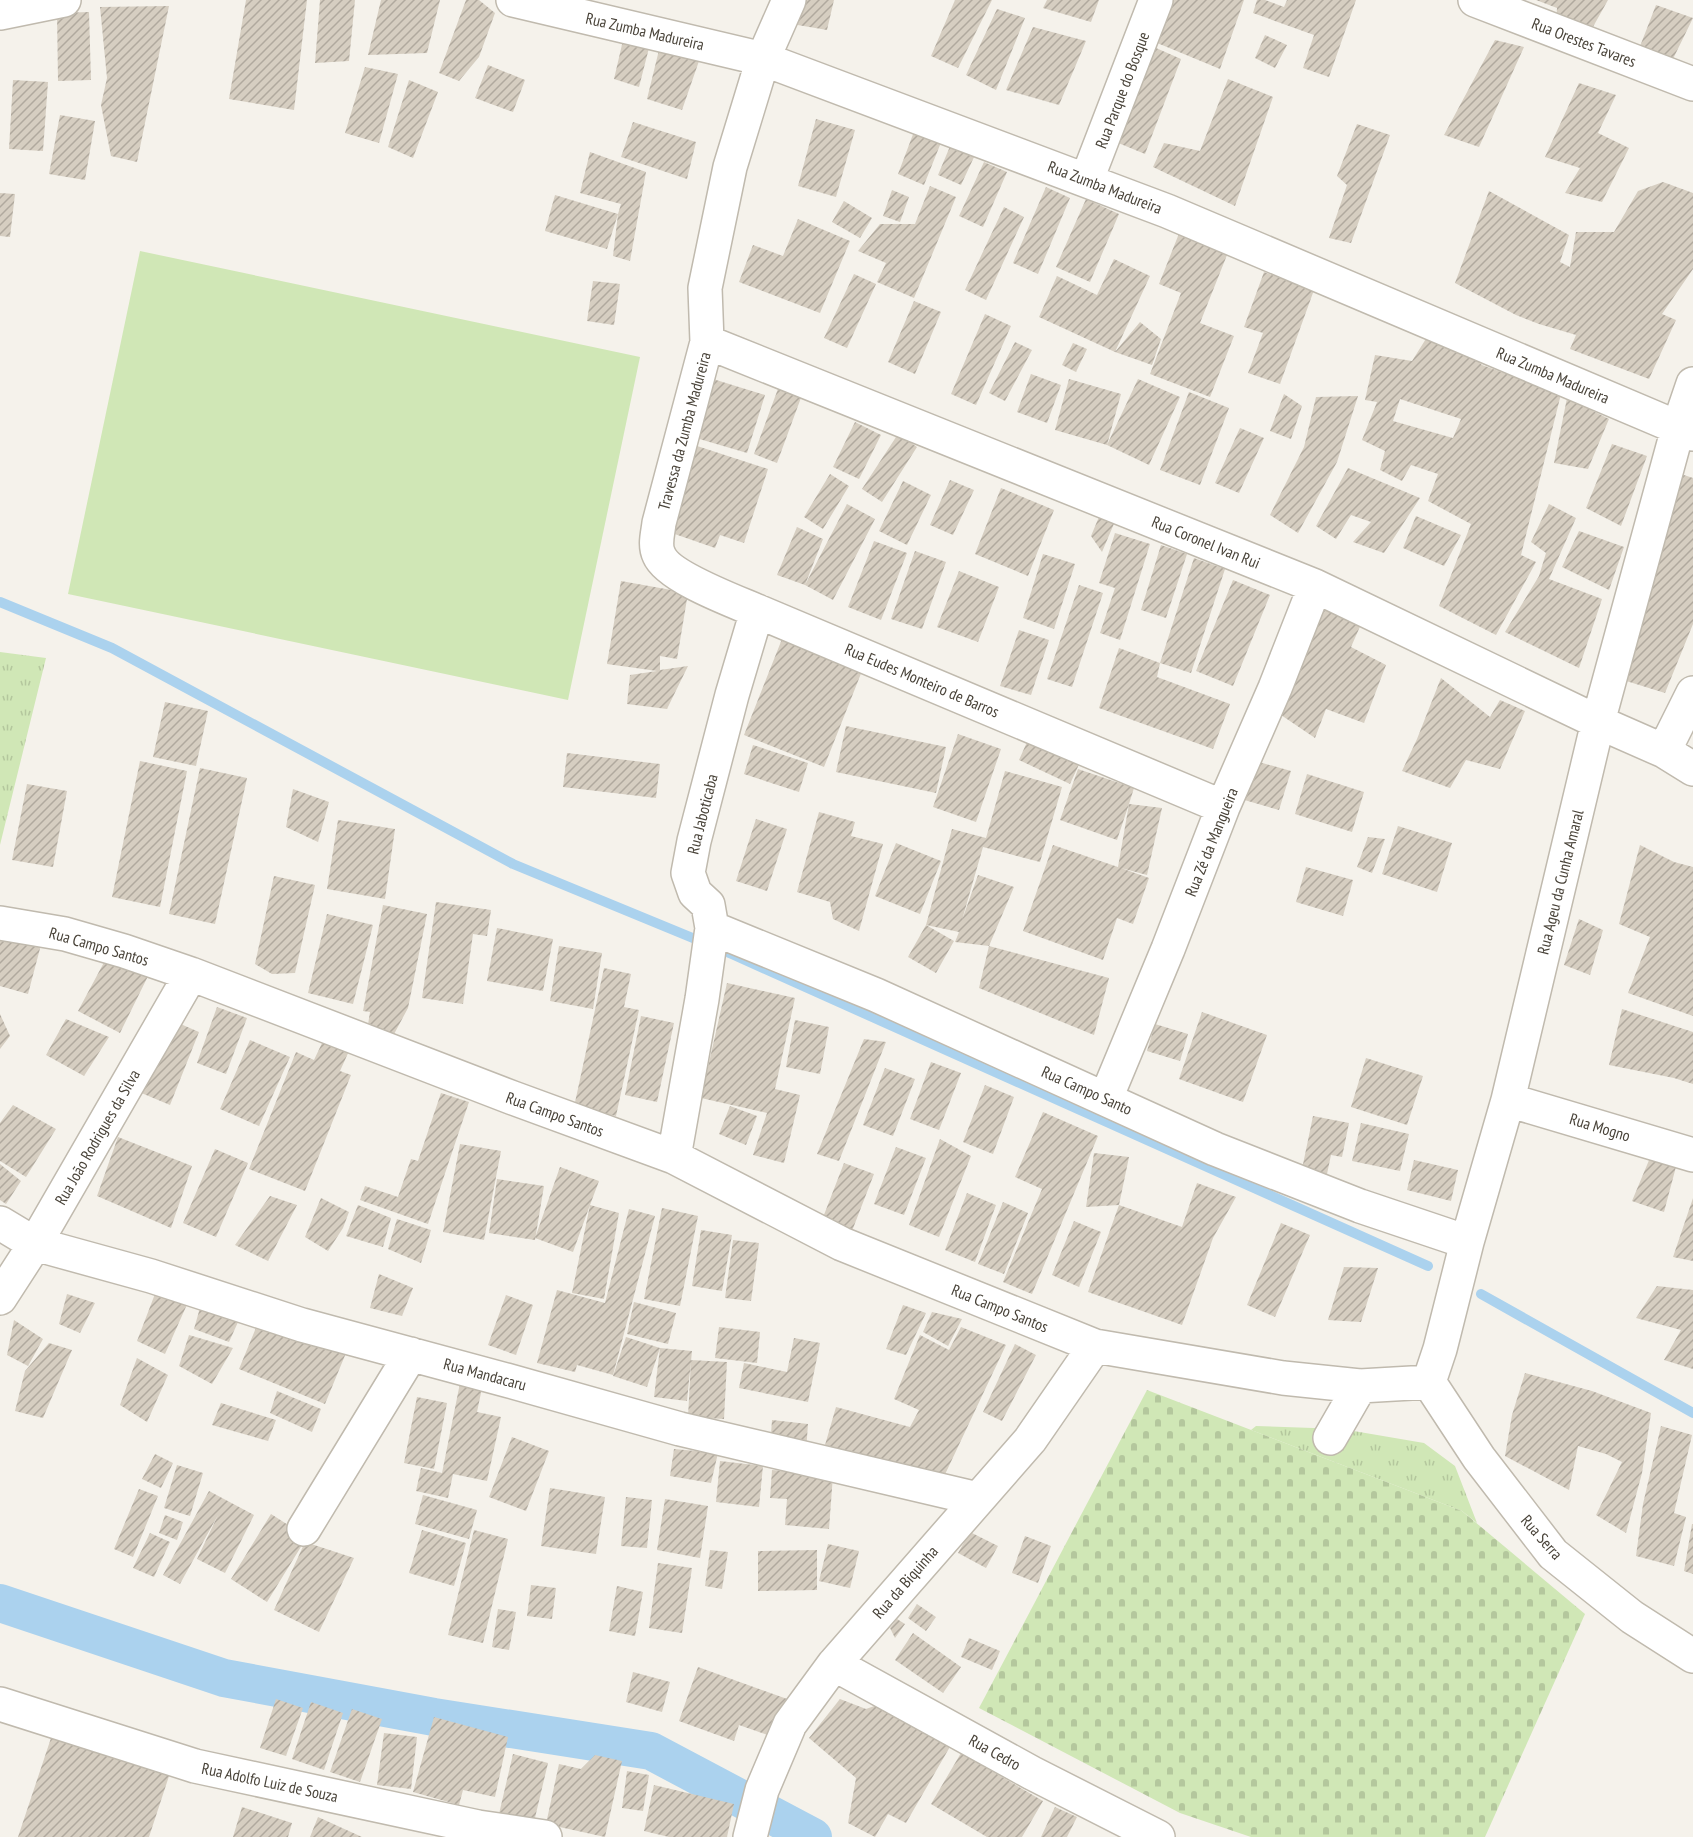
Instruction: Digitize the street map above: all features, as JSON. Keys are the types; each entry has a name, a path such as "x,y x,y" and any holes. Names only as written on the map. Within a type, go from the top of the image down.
{"street":[{"path":"0,13 64,0"},
{"name":"Rua Zumba Madureira","path":"513,0 763,59 1087,179 1189,220 1686,431"},
{"name":"Travessa da Zumba Madureira","path":"659,523 707,342 705,288 730,167 763,59 789,0"},
{"name":"Rua Parque do Bosque","path":"1087,179 1156,0"},
{"name":"Rua Orestes Tavares","path":"1475,0 1693,84"},
{"name":"Rua Coronel Ivan Rui","path":"707,342 1315,586 1598,722 1664,751 1693,769"},
{"name":"Rua Ageu da Cunha Amaral","path":"1429,1382 1508,1100 1598,722 1686,431 1693,384"},
{"name":"Rua Eudes Monteiro de Barros","path":"659,523 656,545 659,556 667,567 684,578 757,611 1223,807"},
{"name":"Rua Zé da Mangueira","path":"1106,1098 1315,586"},
{"name":"Rua Jaboticaba","path":"674,1157 712,928 708,905 695,893 688,873 694,841 732,695 757,611"},
{"path":"1664,751 1693,693"},
{"name":"Rua Campo Santos","path":"0,923 65,934 191,974 502,1094 674,1157 842,1244 1095,1346"},
{"name":"Rua Campo Santo","path":"712,928 876,995 1215,1149 1360,1206 1467,1242"},
{"name":"Rua João Rodrigues da Silva","path":"0,1298 35,1244 191,974"},
{"name":"Rua Mogno","path":"1508,1100 1693,1155"},
{"name":"Rua Mandacaru","path":"0,1223 35,1244 151,1276 302,1325 680,1429 978,1499"},
{"path":"1095,1346 1283,1378 1360,1386 1429,1382"},
{"name":"Rua da Biquinha","path":"751,1832 762,1790 790,1724 834,1664 1030,1440 1095,1346"},
{"path":"304,1529 411,1354"},
{"name":"Rua Serra","path":"1429,1382 1479,1458 1553,1554 1632,1617 1693,1656"},
{"path":"1330,1438 1360,1386"},
{"name":"Rua Cedro","path":"834,1664 1032,1773 1158,1837"},
{"name":"Rua Adolfo Luiz de Souza","path":"0,1704 195,1766 478,1832 545,1837"}],"green space":[{"path":"140,251 640,357 568,700 68,594"},
{"path":"0,652 46,658 0,845"},
{"path":"1147,1390 1462,1511 1585,1614 1485,1837 1251,1837 1180,1813 979,1708"},
{"path":"1256,1426 1342,1429 1424,1443 1455,1466 1477,1523 1462,1511 1251,1430"}],"building":[{"path":"246,0 307,0 294,110 229,99"},
{"path":"320,0 355,0 349,61 315,63"},
{"path":"381,0 440,0 427,53 368,55"},
{"path":"466,0 479,0 495,13 479,57 459,81 439,73"},
{"path":"792,0 834,0 827,30 786,23"},
{"path":"955,0 992,0 958,68 931,56"},
{"path":"1047,0 1099,0 1091,22 1043,8"},
{"path":"1164,0 1244,0 1220,69 1150,40"},
{"path":"1257,0 1265,0 1284,7 1287,0 1356,0 1329,77 1303,68 1314,35 1253,13"},
{"path":"1536,0 1608,0 1589,34 1556,23 1557,8"},
{"path":"1656,5 1693,18 1671,63 1637,54"},
{"path":"169,6 137,162 111,156 101,105 107,78 100,7"},
{"path":"997,9 1025,18 996,90 966,75"},
{"path":"89,12 91,80 58,81 57,13"},
{"path":"1033,27 1086,41 1059,105 1006,90"},
{"path":"1265,35 1287,45 1275,68 1255,58"},
{"path":"624,36 650,44 639,87 614,79"},
{"path":"1495,40 1524,47 1479,147 1444,135"},
{"path":"1147,44 1181,59 1145,154 1111,140"},
{"path":"659,50 699,61 682,110 647,99"},
{"path":"488,65 525,80 513,112 475,98"},
{"path":"365,67 398,74 379,143 345,133"},
{"path":"1228,79 1273,97 1235,206 1153,167 1164,143 1200,151"},
{"path":"13,80 48,82 43,151 9,149"},
{"path":"409,80 438,92 413,158 388,147"},
{"path":"1579,83 1616,95 1598,133 1629,148 1602,202 1565,193 1580,168 1545,157"},
{"path":"60,115 95,121 85,180 49,174"},
{"path":"816,119 855,130 836,197 798,186"},
{"path":"633,122 696,142 687,179 621,157"},
{"path":"1357,124 1390,135 1351,243 1329,238 1347,185 1337,176"},
{"path":"915,129 942,140 924,185 898,174"},
{"path":"951,144 975,155 961,185 938,175"},
{"path":"590,152 646,172 630,261 613,256 621,204 580,193"},
{"path":"984,162 1007,172 983,227 959,216"},
{"path":"1663,182 1693,193 1693,269 1662,314 1676,320 1649,379 1570,349 1576,335 1516,315 1455,283 1489,191 1569,235 1560,262 1570,267 1576,232 1614,232 1638,191"},
{"path":"930,186 956,197 914,298 877,282 886,263 858,251 880,224 915,224"},
{"path":"1046,187 1070,198 1038,274 1013,263"},
{"path":"892,190 909,197 900,222 883,216"},
{"path":"0,193 15,194 10,237 0,236"},
{"path":"555,195 618,214 607,249 545,231"},
{"path":"1086,199 1119,214 1090,282 1056,267"},
{"path":"844,201 872,218 860,238 832,222"},
{"path":"1004,207 1024,217 986,300 965,290"},
{"path":"798,219 850,241 820,313 739,282 753,245 783,256"},
{"path":"1180,231 1229,250 1200,323 1234,336 1210,397 1150,374 1181,293 1159,284"},
{"path":"1114,259 1150,276 1115,352 1039,317 1057,276 1097,295"},
{"path":"1264,272 1314,290 1280,384 1248,373 1263,333 1244,327"},
{"path":"854,274 876,284 847,348 824,338"},
{"path":"593,281 620,284 614,325 587,321"},
{"path":"914,301 941,312 915,374 888,362"},
{"path":"985,314 1011,326 976,405 951,394"},
{"path":"1140,322 1161,339 1152,365 1115,352"},
{"path":"1429,334 1456,340 1482,365 1561,394 1521,555 1536,562 1496,635 1439,606 1471,524 1428,501 1438,474 1411,465 1402,481 1380,470 1385,451 1362,440 1377,402 1365,400 1375,355 1412,361","holes":["1400,399 1461,419 1453,438 1393,421"]},
{"path":"1015,342 1032,350 1005,401 989,393"},
{"path":"1073,343 1087,349 1076,372 1062,365"},
{"path":"1031,374 1061,385 1047,423 1017,412"},
{"path":"713,379 765,395 747,453 696,438"},
{"path":"1069,379 1121,394 1107,445 1055,430"},
{"path":"1138,379 1180,397 1149,465 1107,445"},
{"path":"779,386 802,395 777,463 754,454"},
{"path":"1189,392 1229,408 1200,485 1160,470"},
{"path":"1284,394 1302,406 1291,439 1270,431"},
{"path":"1358,396 1337,462 1298,533 1270,515 1304,447 1316,397"},
{"path":"1567,398 1609,419 1588,469 1554,463"},
{"path":"855,422 881,435 859,479 833,467"},
{"path":"1240,428 1264,438 1239,493 1215,483"},
{"path":"898,434 917,447 882,502 862,489"},
{"path":"1612,444 1647,456 1621,526 1586,508"},
{"path":"694,445 768,469 744,543 720,535 715,548 666,531"},
{"path":"1348,468 1420,498 1384,553 1353,542 1371,522 1351,515 1336,539 1316,526"},
{"path":"830,474 849,486 823,529 804,517"},
{"path":"1681,474 1693,478 1693,624 1665,693 1623,680"},
{"path":"950,480 974,490 953,535 930,525"},
{"path":"903,481 931,495 907,545 879,531"},
{"path":"1001,488 1054,510 1028,576 975,554"},
{"path":"847,504 875,519 833,600 805,585"},
{"path":"1549,504 1576,518 1549,579 1602,599 1579,668 1505,632 1539,576 1546,553 1531,542"},
{"path":"1101,512 1116,519 1102,552 1091,536"},
{"path":"1416,516 1461,535 1444,566 1403,548"},
{"path":"797,527 823,539 805,585 777,575"},
{"path":"1579,531 1624,547 1609,590 1562,567"},
{"path":"1115,533 1150,544 1120,640 1100,633 1115,588 1099,583"},
{"path":"874,541 907,553 881,620 848,607"},
{"path":"1161,545 1187,554 1166,618 1141,610"},
{"path":"915,551 946,562 922,629 891,619"},
{"path":"1043,554 1075,564 1054,629 1023,618"},
{"path":"1194,558 1225,569 1191,673 1160,663"},
{"path":"959,571 999,587 978,642 937,627"},
{"path":"1233,580 1270,595 1233,686 1196,671"},
{"path":"621,581 688,593 677,659 660,656 660,670 688,666 667,709 627,704 630,675 657,671 607,664"},
{"path":"1079,585 1103,593 1072,687 1047,679"},
{"path":"1323,604 1362,622 1351,647 1386,665 1364,723 1326,709 1315,738 1278,713"},
{"path":"1019,630 1049,640 1031,695 1000,686"},
{"path":"782,639 862,671 824,767 744,735"},
{"path":"1119,648 1160,663 1157,677 1230,704 1213,749 1099,708"},
{"path":"1441,678 1490,717 1500,700 1525,711 1500,769 1466,760 1450,788 1402,771"},
{"path":"165,702 208,711 196,766 153,757"},
{"path":"846,726 946,747 936,793 836,772"},
{"path":"1031,733 1082,758 1070,784 1019,760"},
{"path":"958,734 1001,749 976,822 933,807"},
{"path":"753,745 808,763 799,792 744,774"},
{"path":"567,753 660,764 656,798 563,787"},
{"path":"1252,760 1291,771 1279,810 1241,799"},
{"path":"140,761 187,771 160,907 112,897"},
{"path":"200,768 247,778 215,924 169,914"},
{"path":"1078,769 1134,788 1117,840 1060,820"},
{"path":"1005,771 1062,787 1040,862 983,847 962,920 978,875 1014,887 989,946 955,942 959,932 926,925 952,829 986,838"},
{"path":"1307,774 1364,792 1352,832 1295,814"},
{"path":"27,784 67,791 53,867 12,860"},
{"path":"293,789 329,802 318,842 286,827"},
{"path":"1129,804 1162,808 1147,875 1121,868 1149,878 1133,924 1117,918 1103,960 1023,931 1053,845 1118,867"},
{"path":"819,812 855,822 851,836 883,844 859,931 833,919 830,902 797,892"},
{"path":"756,819 787,829 767,891 736,881"},
{"path":"338,820 395,829 385,899 327,889"},
{"path":"1398,826 1452,843 1437,892 1382,874"},
{"path":"1368,837 1385,839 1372,873 1357,867"},
{"path":"896,843 941,861 920,914 875,896"},
{"path":"1640,845 1674,862 1693,867 1693,1016 1628,993 1650,937 1619,924"},
{"path":"1306,867 1353,880 1343,916 1296,902"},
{"path":"274,876 315,885 295,973 272,974 255,964"},
{"path":"436,902 491,910 487,936 473,934 463,1004 422,998"},
{"path":"383,905 427,914 408,1008 393,1036 367,1031 370,1012 363,1011"},
{"path":"327,914 373,925 353,1004 308,993"},
{"path":"1579,919 1603,930 1590,975 1564,965"},
{"path":"926,925 954,941 936,973 908,957"},
{"path":"497,928 553,939 543,991 487,981"},
{"path":"0,931 42,941 28,994 0,986"},
{"path":"559,946 602,953 593,1009 550,1001"},
{"path":"989,946 1109,978 1094,1035 979,988"},
{"path":"109,953 153,966 120,1033 78,1011"},
{"path":"604,968 631,974 624,1007 639,1010 616,1116 574,1107"},
{"path":"727,983 795,998 775,1089 800,1095 784,1163 753,1155 767,1113 701,1098"},
{"path":"217,1007 247,1018 226,1074 197,1063"},
{"path":"1622,1009 1693,1032 1693,1084 1609,1065"},
{"path":"1202,1012 1267,1035 1243,1102 1179,1079"},
{"path":"0,1014 10,1036 0,1049"},
{"path":"641,1016 674,1023 657,1102 625,1095"},
{"path":"66,1019 109,1037 84,1076 46,1055"},
{"path":"169,1019 199,1032 170,1105 139,1092"},
{"path":"795,1020 829,1027 820,1074 786,1067"},
{"path":"1155,1024 1188,1034 1180,1061 1147,1051"},
{"path":"864,1039 886,1042 839,1161 817,1154"},
{"path":"250,1040 290,1057 259,1126 220,1109"},
{"path":"323,1041 349,1051 340,1071 351,1075 305,1191 249,1169 296,1052 314,1060"},
{"path":"1366,1058 1423,1076 1407,1125 1351,1107"},
{"path":"931,1062 961,1073 939,1130 910,1119"},
{"path":"885,1068 915,1079 893,1136 863,1125"},
{"path":"985,1085 1014,1097 993,1154 963,1142"},
{"path":"441,1093 469,1102 428,1224 360,1200 365,1186 398,1197 411,1159 418,1161"},
{"path":"13,1105 56,1129 26,1177 0,1161 0,1123"},
{"path":"730,1106 757,1116 746,1145 719,1134"},
{"path":"1043,1112 1098,1136 1032,1294 1003,1282 1042,1189 1015,1177"},
{"path":"1313,1116 1349,1123 1342,1157 1331,1155 1327,1174 1302,1169"},
{"path":"1361,1123 1409,1134 1400,1171 1352,1161"},
{"path":"118,1137 192,1166 171,1228 97,1196"},
{"path":"940,1139 971,1156 939,1237 909,1225"},
{"path":"460,1144 501,1151 484,1240 443,1232"},
{"path":"896,1147 926,1158 904,1215 874,1204"},
{"path":"215,1149 248,1163 216,1237 183,1223"},
{"path":"1094,1153 1129,1157 1119,1205 1086,1207"},
{"path":"1652,1153 1677,1163 1664,1212 1632,1201"},
{"path":"1414,1160 1458,1170 1451,1201 1407,1190"},
{"path":"844,1163 874,1174 852,1231 822,1220"},
{"path":"0,1164 21,1181 6,1204 0,1200"},
{"path":"560,1167 599,1181 573,1252 535,1238"},
{"path":"497,1179 544,1186 535,1240 489,1233"},
{"path":"1197,1183 1236,1197 1213,1238 1182,1325 1088,1292 1119,1205 1182,1227"},
{"path":"967,1193 996,1205 975,1262 945,1250"},
{"path":"270,1196 297,1205 268,1261 235,1245"},
{"path":"321,1198 349,1212 343,1228 328,1251 305,1237"},
{"path":"1693,1198 1693,1261 1673,1257"},
{"path":"1003,1202 1028,1213 1004,1274 978,1264"},
{"path":"358,1205 391,1218 383,1247 346,1236"},
{"path":"590,1205 619,1213 604,1299 572,1293"},
{"path":"662,1208 698,1216 680,1306 644,1299"},
{"path":"629,1209 655,1216 613,1375 577,1365 575,1372 537,1363 557,1290 605,1303"},
{"path":"397,1219 431,1230 421,1263 388,1249"},
{"path":"1074,1221 1101,1232 1079,1287 1052,1275"},
{"path":"1281,1223 1310,1235 1275,1317 1247,1305"},
{"path":"701,1230 732,1235 722,1291 692,1286"},
{"path":"733,1240 759,1243 751,1301 725,1298"},
{"path":"1344,1267 1378,1268 1361,1322 1328,1320"},
{"path":"379,1274 413,1288 402,1316 370,1308"},
{"path":"158,1286 189,1300 165,1354 137,1341"},
{"path":"1657,1286 1693,1290 1693,1369 1664,1360 1681,1330 1636,1318"},
{"path":"67,1294 95,1303 80,1333 59,1324"},
{"path":"506,1295 533,1305 516,1355 488,1345"},
{"path":"203,1297 243,1311 229,1342 194,1329"},
{"path":"634,1302 676,1313 668,1344 627,1334"},
{"path":"903,1305 926,1313 906,1355 886,1349"},
{"path":"932,1312 962,1319 948,1346 923,1332"},
{"path":"260,1318 346,1353 325,1404 239,1369"},
{"path":"14,1320 43,1339 28,1366 7,1355"},
{"path":"719,1327 760,1332 757,1363 715,1358"},
{"path":"961,1327 1006,1345 940,1485 823,1452 836,1407 910,1427 919,1410 894,1399 920,1335 949,1350"},
{"path":"189,1335 233,1348 212,1384 179,1366"},
{"path":"626,1337 660,1348 647,1387 613,1376"},
{"path":"794,1338 820,1343 808,1402 739,1388 744,1363 787,1372"},
{"path":"49,1343 72,1350 43,1418 15,1411 25,1371"},
{"path":"1015,1344 1036,1355 1002,1421 983,1412"},
{"path":"660,1348 692,1351 687,1401 654,1397"},
{"path":"137,1358 168,1375 147,1422 120,1405"},
{"path":"691,1360 727,1362 724,1419 688,1417"},
{"path":"1525,1373 1592,1391 1651,1413 1642,1473 1626,1533 1596,1515 1622,1462 1606,1454 1578,1446 1569,1490 1505,1456 1512,1415"},
{"path":"460,1383 482,1388 477,1412 501,1417 487,1481 453,1474 448,1498 416,1491 421,1468 442,1473"},
{"path":"277,1391 321,1409 312,1432 270,1413"},
{"path":"417,1397 447,1403 434,1469 404,1463"},
{"path":"221,1403 276,1420 268,1441 212,1425"},
{"path":"772,1420 808,1424 806,1451 770,1448"},
{"path":"1661,1426 1692,1435 1674,1513 1686,1517 1674,1566 1636,1556 1643,1504"},
{"path":"512,1437 549,1451 526,1511 489,1497"},
{"path":"674,1449 718,1453 711,1483 670,1476"},
{"path":"155,1454 173,1463 161,1488 142,1479"},
{"path":"720,1461 763,1466 759,1507 716,1502"},
{"path":"177,1465 203,1473 190,1516 164,1508"},
{"path":"772,1470 833,1475 829,1529 785,1525 787,1499 770,1498"},
{"path":"550,1488 605,1497 596,1554 541,1546"},
{"path":"139,1489 158,1496 133,1557 114,1549"},
{"path":"209,1491 254,1515 225,1573 197,1559 218,1515 180,1584 163,1575"},
{"path":"423,1495 477,1510 469,1539 415,1524"},
{"path":"626,1497 652,1500 647,1548 621,1546"},
{"path":"665,1499 708,1506 700,1558 657,1550"},
{"path":"271,1514 307,1537 267,1602 231,1579"},
{"path":"165,1515 183,1522 177,1540 159,1533"},
{"path":"1693,1524 1693,1574 1684,1571"},
{"path":"422,1530 466,1543 454,1586 409,1573"},
{"path":"474,1530 508,1539 483,1643 448,1635"},
{"path":"970,1532 998,1546 986,1568 958,1553"},
{"path":"150,1533 170,1542 154,1577 133,1568"},
{"path":"1025,1536 1051,1546 1038,1583 1012,1573"},
{"path":"305,1542 354,1558 319,1632 274,1610"},
{"path":"828,1544 859,1551 850,1588 819,1581"},
{"path":"710,1550 728,1552 722,1589 705,1586"},
{"path":"817,1550 817,1590 758,1591 758,1551"},
{"path":"658,1563 692,1568 682,1633 649,1628"},
{"path":"531,1585 556,1588 552,1619 527,1616"},
{"path":"617,1586 643,1592 635,1636 609,1631"},
{"path":"917,1604 936,1617 926,1631 908,1618"},
{"path":"498,1609 516,1612 509,1650 492,1647"},
{"path":"897,1619 905,1624 895,1638 890,1628"},
{"path":"913,1633 961,1667 943,1693 895,1660"},
{"path":"969,1638 1000,1651 992,1670 961,1657"},
{"path":"698,1667 790,1700 776,1738 739,1725 734,1741 679,1721"},
{"path":"633,1672 670,1682 662,1712 626,1702"},
{"path":"276,1699 303,1708 286,1756 260,1748"},
{"path":"840,1699 866,1709 880,1704 951,1745 906,1823 888,1814 875,1837 848,1823 856,1778 809,1738"},
{"path":"311,1702 343,1713 324,1770 292,1759"},
{"path":"352,1709 382,1719 360,1782 330,1772"},
{"path":"434,1717 508,1737 495,1797 463,1790 459,1805 413,1792"},
{"path":"384,1733 417,1737 411,1789 377,1785"},
{"path":"52,1735 170,1773 149,1837 18,1837"},
{"path":"961,1753 1043,1801 1022,1837 987,1837 931,1804"},
{"path":"513,1754 548,1763 534,1822 499,1814"},
{"path":"595,1755 622,1761 605,1837 546,1824 559,1764 581,1769"},
{"path":"627,1771 649,1775 643,1811 622,1808"},
{"path":"654,1785 734,1804 727,1837 669,1837 644,1831"},
{"path":"242,1807 292,1823 288,1837 233,1837"},
{"path":"1055,1807 1077,1817 1067,1837 1041,1837"},
{"path":"318,1817 362,1837 310,1837"}],"waterway":[{"path":"0,602 112,648 513,864 734,955 1428,1266"},
{"path":"1481,1294 1693,1413"},
{"path":"0,1603 224,1678 434,1717 651,1751 813,1837"}]}
